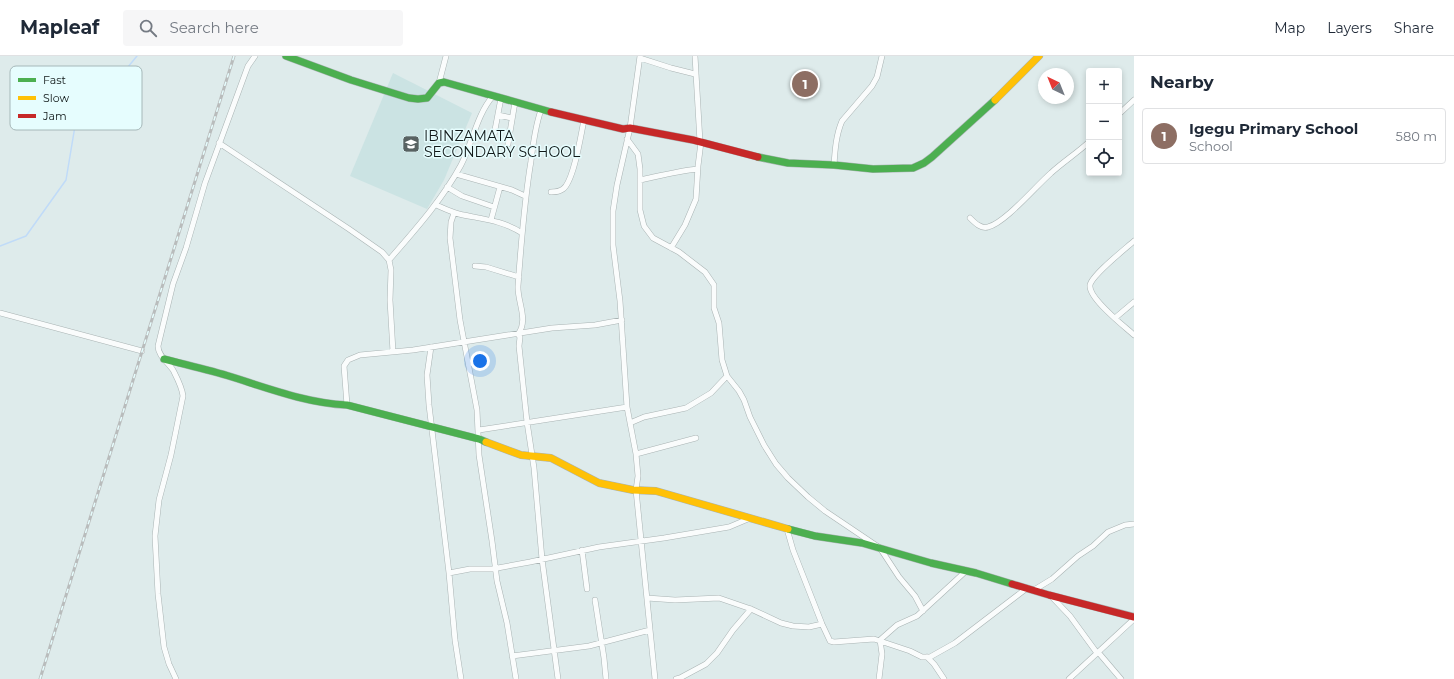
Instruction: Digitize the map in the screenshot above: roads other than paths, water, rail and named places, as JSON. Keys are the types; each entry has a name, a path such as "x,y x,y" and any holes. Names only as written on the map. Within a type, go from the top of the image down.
{"street":[{"path":"176,679 169,664 164,647 158,594 155,536 159,500 171,455 183,390 172,370 159,352 158,346 173,284 186,248 204,183 246,70 255,56"},
{"path":"286,56 328,73 375,88 415,98 427,98 439,83 446,56"},
{"path":"671,248 685,225 696,199 701,142 695,56"},
{"path":"834,165 840,127 847,115 872,86 877,77 882,56"},
{"path":"439,83 444,82 541,110 613,127 623,129 630,128 701,142 779,162 892,169 913,168 924,163 940,150 976,115 987,107 1039,56"},
{"path":"657,679 650,630 636,490 638,476 636,454 627,407 623,361 622,320 613,245 613,211 620,167 630,128 640,57 671,68 696,74"},
{"path":"389,260 436,205 456,174 467,152 483,110 487,102 493,96"},
{"path":"494,135 501,98"},
{"path":"1122,111 1134,100"},
{"path":"508,144 515,102"},
{"path":"541,110 533,142 525,196 518,292 522,315 521,327 518,334 520,337 519,346 532,455 542,559 558,679"},
{"path":"498,115 512,118"},
{"path":"551,192 562,190 567,183 577,158 584,120"},
{"path":"628,139 638,154 640,210 644,226 653,238 671,248 705,272 714,285 714,308 719,323 722,360 727,376 744,400 750,417 764,445 776,464 788,478 825,511 880,548 899,577 915,596 923,611"},
{"path":"219,144 369,242 382,252 389,260 391,270 390,300 393,352"},
{"path":"970,218 982,227 987,228 995,224 1017,206 1051,173 1086,144"},
{"path":"640,180 684,170 698,169"},
{"path":"456,174 525,196"},
{"path":"491,220 500,187"},
{"path":"447,188 462,196 494,207"},
{"path":"436,205 454,213 505,224 522,232"},
{"path":"454,213 451,222 450,238 460,320 477,410 479,455 497,581 507,623 516,679"},
{"path":"1134,241 1105,266 1090,284 1091,291 1096,299 1134,335"},
{"path":"475,266 486,267 519,277"},
{"path":"1115,318 1134,302"},
{"path":"0,313 142,351"},
{"path":"347,405 344,366 348,360 360,355 431,347 552,328 595,325 622,320"},
{"path":"431,347 428,375 429,406 460,679"},
{"path":"164,358 241,379 290,396 306,398 328,404 347,405 479,439 521,455 551,458 599,483 636,490 656,491 676,496 787,530 862,543 1134,618"},
{"path":"630,422 644,417 686,408 711,393 727,376"},
{"path":"479,430 627,407"},
{"path":"636,454 696,438"},
{"path":"449,573 470,569 496,568 582,550 729,527 748,519"},
{"path":"787,530 793,550 822,624 830,640 834,642 849,642 867,639 880,640 922,657 927,657 935,655 955,643 1031,589 1052,579 1108,532 1125,525 1134,524"},
{"path":"582,550 587,589"},
{"path":"880,640 897,625 911,620 923,611 966,571"},
{"path":"1049,595 1070,616 1121,679"},
{"path":"647,598 671,600 719,598 751,609 781,623 793,626 809,627 822,624"},
{"path":"595,600 606,679"},
{"path":"676,679 706,664 717,653 733,630 751,609"},
{"path":"1069,679 1134,618"},
{"path":"512,656 601,643 650,630"},
{"path":"879,679 882,654 880,640"},
{"path":"927,657 934,664 944,679"}],"waterway":[{"path":"129,66 137,56"},
{"path":"0,246 26,236 66,180 74,130"}],"railway":[{"path":"40,679 234,56"}],"place":[{"name":"Igegu Primary School","path":"805,84"},
{"name":"IBINZAMATA SECONDARY SCHOOL","path":"411,144"}]}
